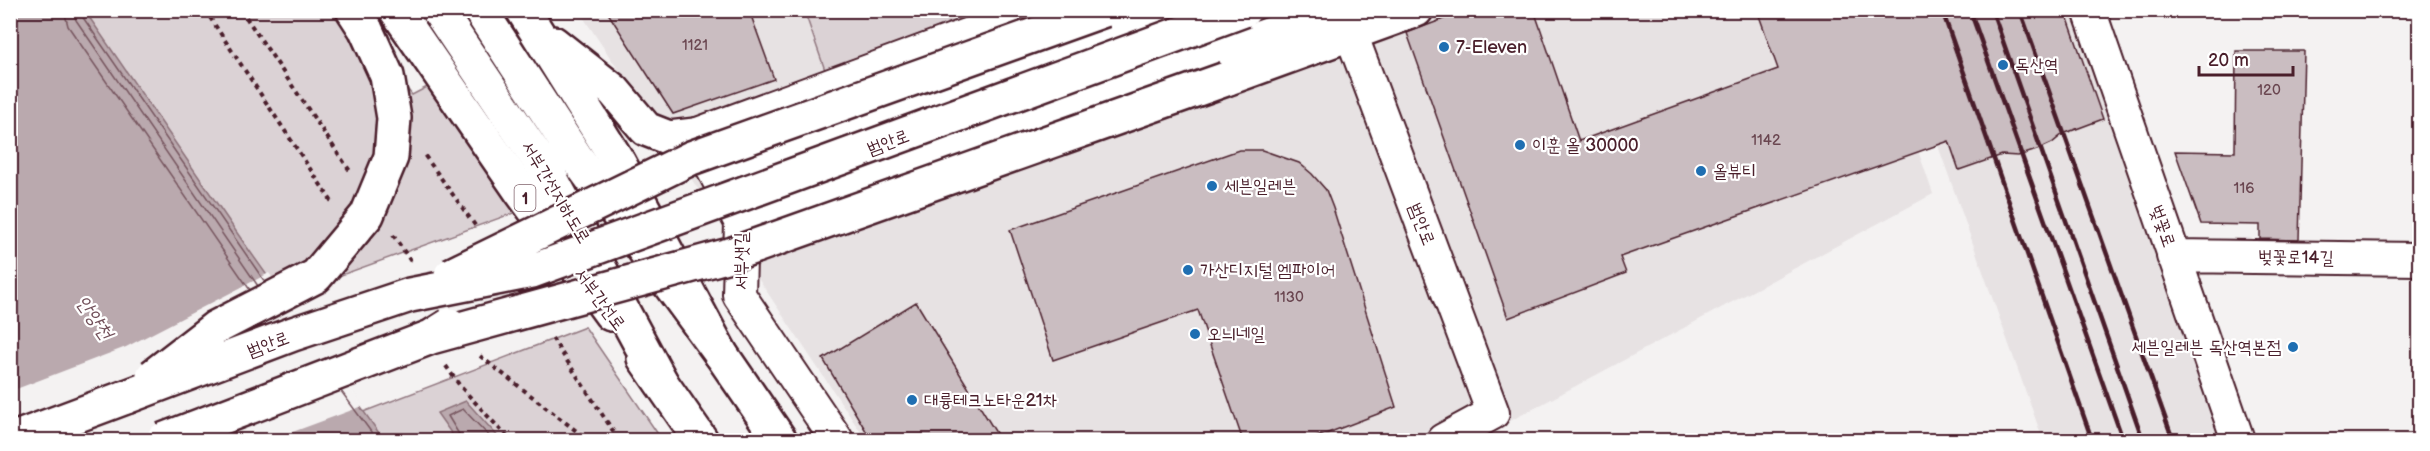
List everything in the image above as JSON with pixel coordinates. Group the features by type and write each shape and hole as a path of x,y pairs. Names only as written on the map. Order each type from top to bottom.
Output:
{"main road":[{"name":"서부간선로","path":"396,10 520,190 661,382 701,441"},
{"name":"서부간선지하도로","path":"438,10 552,180 661,382"},
{"name":"서부간선지하도로","path":"480,10 576,157 722,354"},
{"path":"414,284 691,158 1104,10"},
{"name":"범안로","path":"163,441 431,337 532,271 1244,10"},
{"path":"431,337 733,254 1226,79 1347,22 1416,10"},
{"path":"528,19 619,163 722,354 780,441"},
{"path":"528,19 614,91 646,129 669,138 695,135"},
{"path":"126,397 215,328 316,276 367,215 391,157 394,118 387,76 360,20"},
{"name":"범안로","path":"11,441 292,334 414,284 532,271"}],"street":[{"path":"695,135 1034,10"},
{"path":"711,166 753,155 1157,10"},
{"path":"741,222 1283,29 1324,10"},
{"name":"벚꽃로","path":"2088,10 2238,441"},
{"name":"범안로","path":"1347,22 1493,413 1443,441"},
{"name":"서부샛길","path":"695,135 741,222 739,295 837,441"},
{"name":"벚꽃로14길","path":"2173,256 2420,259"}],"path":[{"path":"241,10 352,175"},
{"path":"392,233 414,284"},
{"path":"471,349 588,441"}],"shaded area":[{"path":"804,10 992,11 825,70"},
{"path":"11,11 347,11 412,95 431,85 522,210 11,394"},
{"path":"579,11 1870,11 1933,194 1475,440 866,440"},
{"path":"1890,11 2073,11 2220,440 2043,440"},
{"path":"585,327 662,440 290,440"}],"water":[{"name":"안양천","path":"10,11 85,11 244,243 384,440 11,440"},
{"path":"466,401 501,440 456,440 437,413"}],"pier":[{"path":"269,273 363,406 271,440 11,440 11,391 126,347"}],"building":[{"path":"606,10 749,10 774,79 673,114"},
{"path":"1467,10 1534,10 1579,141 1778,69 1757,10 2065,10 2103,119 2063,134 2052,143 2037,150 2018,156 2002,155 1959,170 1949,141 1620,257 1626,273 1508,318 1407,33"},
{"path":"2236,51 2304,51 2299,240 2260,239 2260,225 2201,224 2175,151 2235,152"},
{"name":"가산디지털 엠파이어","path":"1239,150 1262,150 1299,163 1326,190 1396,407 1307,441 1243,441 1198,310 1053,360 1010,230"},
{"name":"대륭테크노타운21차","path":"916,302 1001,441 872,441 823,359"}],"railway":[{"path":"1942,10 2092,440"},
{"path":"1970,10 2123,440"},
{"path":"1992,10 2143,440"},
{"path":"2020,10 2173,440"}],"place":[{"name":"7-Eleven","path":"1444,47"},
{"name":"독산역","path":"2003,65"},
{"name":"이훈 올 30000","path":"1520,145"},
{"name":"올뷰티","path":"1701,171"},
{"name":"세븐일레븐","path":"1212,186"},
{"name":"가산디지털 엠파이어","path":"1188,270"},
{"name":"오늬네일","path":"1195,334"},
{"name":"세븐일레븐 독산역본점","path":"2293,347"},
{"name":"대륭테크노타운21차","path":"912,400"}]}
